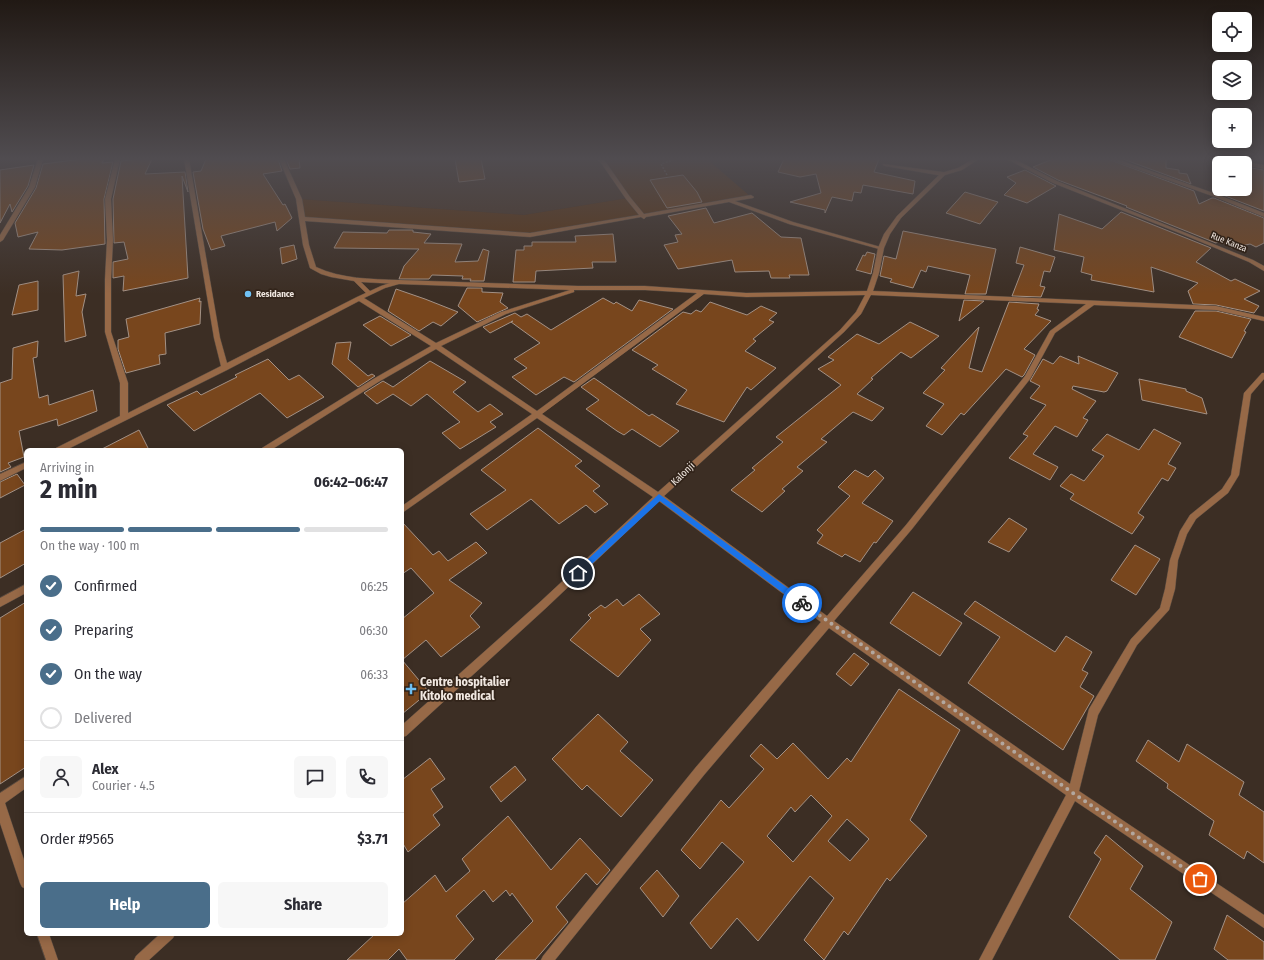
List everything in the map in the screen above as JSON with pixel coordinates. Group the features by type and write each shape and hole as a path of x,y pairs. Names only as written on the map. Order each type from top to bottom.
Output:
{"street":[{"path":"0,240 22,204"},
{"path":"108,204 110,240 108,332 124,383 124,417"},
{"path":"194,204 217,338 225,368"},
{"path":"300,204 306,245 313,268 323,273 355,279 399,282 578,288 645,288 746,295 869,293 1216,308 1264,319"},
{"path":"633,204 644,217"},
{"path":"303,219 530,235 720,204"},
{"path":"735,204 791,223 881,248"},
{"name":"Kalonji","path":"404,730 543,606 694,464 842,331 859,313 869,293 876,273 881,248 887,234 899,216 912,204"},
{"name":"Rue Kanza","path":"1110,204 1177,230 1250,261 1264,269"},
{"path":"1236,204 1264,215"},
{"path":"355,279 369,293"},
{"path":"63,448 225,368 369,293 399,282"},
{"path":"268,448 436,346 518,307 578,288"},
{"path":"404,509 536,415 702,293"},
{"path":"359,298 436,346 659,497 827,621 1073,793 1264,922"},
{"path":"547,960 700,771 909,527 1028,377 1052,332 1092,303"},
{"path":"984,960 1073,793 1093,713 1134,642 1164,610 1170,589 1174,560 1183,533 1193,517 1225,491 1235,475 1248,392 1264,375"},
{"path":"0,478 24,467"},
{"path":"0,603 24,589"},
{"path":"0,800 24,782"},
{"path":"0,806 24,877"},
{"path":"44,936 52,960"},
{"path":"140,960 167,936"}],"shaded area":[{"path":"300,204 367,204 524,215 593,204 711,204 530,235 303,219"},
{"path":"367,204 593,204 524,215"}],"building":[{"path":"0,204 17,204 12,212 10,204 0,223"},
{"path":"27,204 104,204 105,244 62,250 29,249 38,232 18,237 15,223"},
{"path":"113,204 184,204 188,278 123,291 124,276 113,278 113,262 128,259 124,242 114,243"},
{"path":"199,204 285,204 292,218 277,231 275,222 221,236 225,246 211,250 203,229"},
{"path":"664,204 691,204 667,208"},
{"path":"798,204 829,204 825,213 825,210"},
{"path":"954,204 997,204 980,224 946,213"},
{"path":"1121,204 1228,204 1264,218 1264,243 1256,247 1250,244 1232,248 1219,241 1216,243 1126,207 1127,206"},
{"path":"1245,204 1264,204 1264,211"},
{"path":"706,208 714,223 752,213 781,237 801,238 809,275 789,275 790,278 771,278 769,271 735,272 732,260 678,269 664,245 678,242 675,235 682,234 668,216"},
{"path":"1121,212 1211,248 1196,262 1231,281 1235,279 1260,291 1244,299 1259,306 1254,313 1216,305 1193,304 1188,291 1198,283 1151,267 1154,292 1091,280 1092,275 1081,272 1084,257 1054,250 1059,214 1102,229"},
{"path":"389,230 413,230 413,232 431,234 424,243 462,244 455,262 478,261 483,249 489,251 484,281 470,281 471,279 462,279 463,276 432,275 429,279 399,279 404,266 419,249 334,248 343,232 387,233"},
{"path":"903,231 996,249 986,294 965,294 970,275 928,266 926,272 921,270 913,288 890,282 892,279 880,276 884,256 896,259"},
{"path":"613,234 616,262 592,262 593,268 536,271 535,282 513,282 516,250 524,250 524,246 532,246 532,242 576,242 575,236"},
{"path":"294,245 297,259 282,264 280,248"},
{"path":"1020,247 1055,257 1050,272 1044,271 1040,286 1045,287 1041,297 1012,296 1024,265 1016,263"},
{"path":"867,252 875,254 871,274 856,270 863,255 865,256"},
{"path":"79,271 76,296 86,294 82,312 86,336 65,342 63,275"},
{"path":"38,281 38,310 12,315 19,285"},
{"path":"467,288 482,288 482,292 503,293 500,302 508,308 477,322 458,306"},
{"path":"396,289 458,312 441,326 433,322 419,331 388,311"},
{"path":"200,298 200,324 165,333 166,354 159,355 160,364 126,373 118,349 118,340 129,337 126,319"},
{"path":"603,298 614,304 616,302 632,311 639,300 673,309 574,382 564,377 536,395 512,377 527,368 514,359 540,343 511,322 490,333 483,327 515,313 521,317 527,314 551,330"},
{"path":"964,300 984,301 959,321"},
{"path":"710,302 747,315 761,306 777,313 769,320 774,322 753,339 756,341 745,351 776,368 751,390 747,387 724,422 676,404 687,390 652,369 658,365 632,350 683,312 691,314 696,310 701,312"},
{"path":"1009,302 1039,304 1037,309 1039,310 1035,315 1051,321 1024,349 1035,355 1024,375 1022,377 1006,369 964,415 961,413 942,435 926,426 944,404 923,393 945,370 941,368 979,327 969,368 982,372"},
{"path":"1195,311 1216,311 1251,319 1232,358 1179,337"},
{"path":"380,316 411,335 391,346 363,325"},
{"path":"910,322 939,336 911,358 901,352 871,378 873,379 857,394 884,408 872,421 853,412 821,439 827,442 797,467 803,471 782,489 785,491 762,512 731,490 755,470 752,468 783,442 776,437 841,385 818,369 834,360 828,357 857,334 879,344"},
{"path":"38,341 37,357 33,358 39,398 48,395 49,405 93,390 97,411 58,426 57,419 19,431 24,457 8,463 11,467 0,472 0,383 12,379 13,348"},
{"path":"351,342 348,359 368,376 372,374 375,376 358,387 332,364 336,343"},
{"path":"1060,356 1079,364 1078,356 1118,373 1107,391 1104,392 1073,386 1072,389 1096,401 1083,418 1088,420 1077,437 1055,426 1033,454 1058,467 1050,480 1009,458 1028,436 1023,434 1046,405 1030,398 1040,386 1030,381 1043,359 1053,364"},
{"path":"268,359 289,380 299,375 324,397 287,418 260,393 194,431 167,405 197,391 201,395 237,377 235,375"},
{"path":"430,361 466,382 453,392 478,412 490,404 503,414 490,422 496,427 460,449 442,433 460,422 427,394 411,406 393,394 377,404 364,393 383,381 393,387"},
{"path":"594,378 649,416 652,414 679,431 660,447 632,429 624,435 617,431 586,409 599,400 581,387"},
{"path":"1139,379 1186,389 1186,391 1202,398 1207,414 1142,400"},
{"path":"538,428 582,461 575,466 600,486 593,491 608,504 595,513 586,505 559,524 531,499 487,530 470,514 506,490 481,470"},
{"path":"1154,429 1181,443 1168,464 1176,468 1168,481 1162,478 1138,513 1144,517 1132,534 1070,499 1074,494 1060,486 1071,474 1084,481 1104,456 1092,450 1107,434 1139,450"},
{"path":"139,430 148,448 104,448"},
{"path":"855,470 868,477 875,470 884,478 862,503 893,521 876,543 874,542 860,562 845,554 842,557 817,543 823,535 817,530 850,496 838,487"},
{"path":"17,474 24,486 0,498 0,482"},
{"path":"1009,518 1027,529 1009,552 988,542"},
{"path":"404,524 433,555 439,551 448,561 476,542 487,553 449,580 482,603 470,616 480,627 441,657 426,640 404,658 404,617 434,593 411,568 404,573"},
{"path":"24,530 24,564 0,578 0,543"},
{"path":"1135,545 1160,559 1136,595 1111,580"},
{"path":"913,592 962,623 940,656 890,623"},
{"path":"639,594 660,614 640,629 651,640 618,677 570,640 591,618 588,615 601,605 605,608 617,599 623,606"},
{"path":"975,601 1055,652 1066,636 1092,652 1082,670 1088,673 1080,687 1094,696 1063,750 968,683 1000,637 964,614"},
{"path":"24,603 24,768 0,784 0,618"},
{"path":"854,653 869,664 851,686 836,674"},
{"path":"404,662 429,692 404,712"},
{"path":"899,689 960,730 910,820 927,836 890,881 887,878 848,935 844,931 824,960 804,940 834,898 810,876 758,941 737,918 711,949 690,923 744,862 722,842 700,869 681,850 721,800 729,808 764,769 750,756 761,744 777,759 793,743 828,779 847,758 851,762","holes":["811,795 832,816 793,862 767,836 791,807 795,812","847,819 869,839 850,861 828,841"]},
{"path":"598,714 628,742 620,751 653,780 621,817 587,785 582,790 552,759"},
{"path":"1148,740 1179,762 1187,744 1244,782 1239,795 1264,812 1264,863 1247,851 1244,859 1209,835 1214,821 1167,788 1168,784 1136,761"},
{"path":"430,758 445,779 431,789 443,807 433,815 440,825 408,852 404,845 404,778"},
{"path":"515,766 526,780 501,802 490,787"},
{"path":"508,816 551,870 580,838 610,870 597,885 586,873 556,907 568,922 535,960 495,960 533,921 512,893 510,896 506,890 493,902 484,890 456,916 474,939 454,960 407,960 399,949 388,960 347,960 373,936 404,936 404,902 435,875 446,892 470,871 462,859"},
{"path":"1106,835 1143,866 1130,889 1172,922 1155,960 1120,960 1069,917 1101,859 1094,853"},
{"path":"657,870 679,896 663,917 640,888"},
{"path":"1227,915 1264,942 1264,960 1228,960 1214,949"}],"way so far":[{"path":"802,603 1073,793 1200,879"}],"place":[{"name":"Residance","path":"248,294"},
{"name":"Centre hospitalier Kitoko medical","path":"411,689"}],"route":[{"path":"578,573 659,497 802,603"}]}
